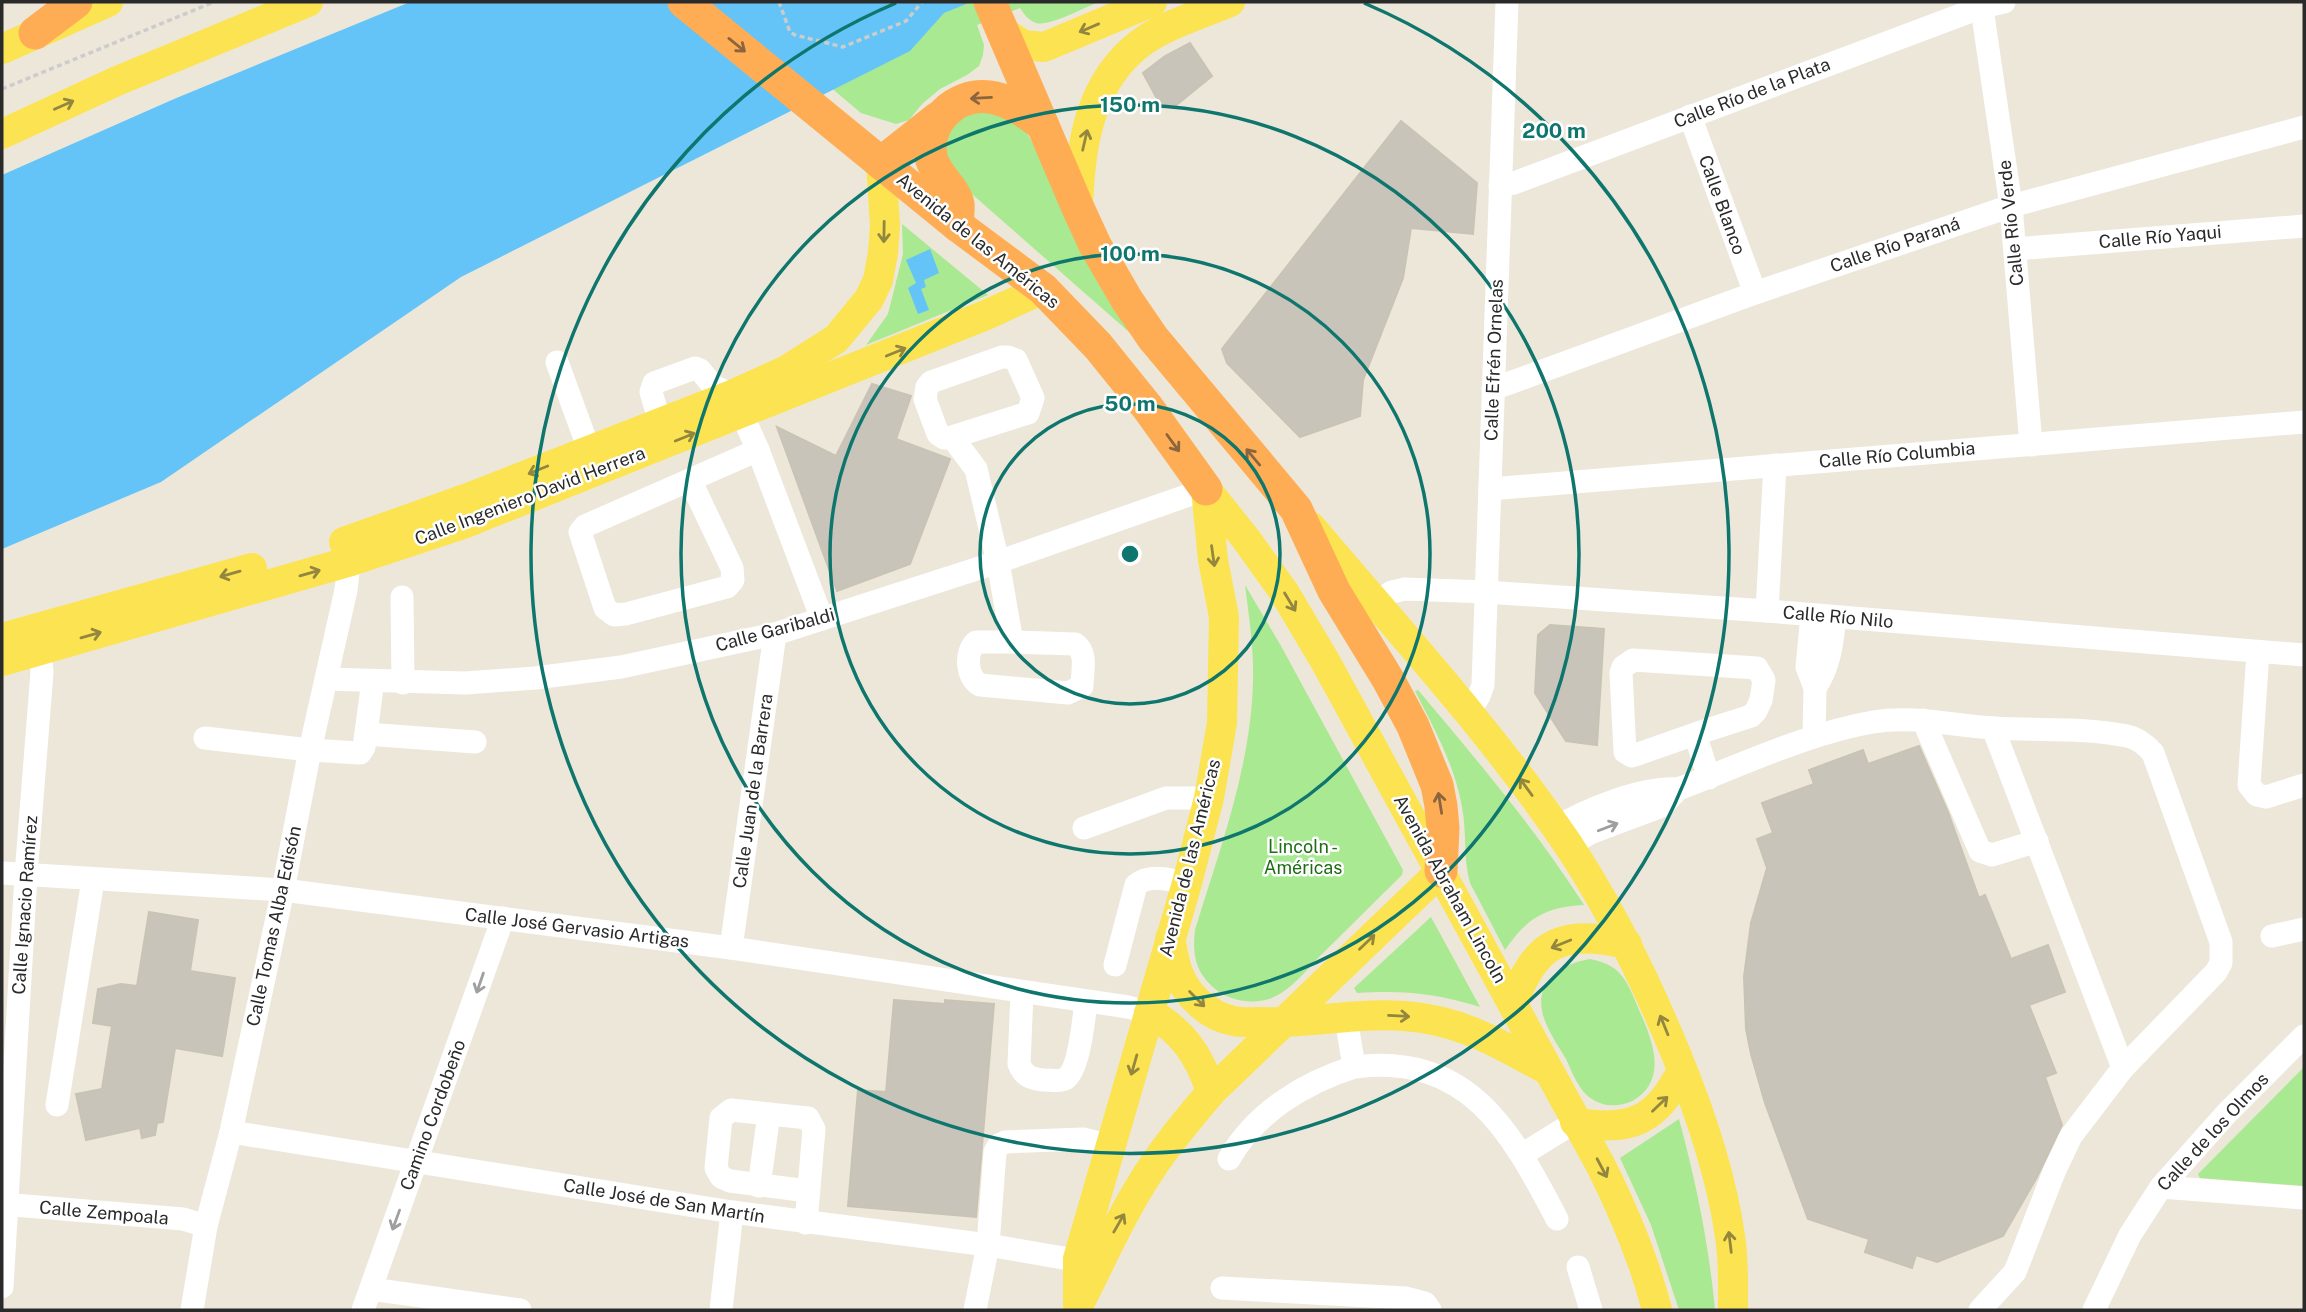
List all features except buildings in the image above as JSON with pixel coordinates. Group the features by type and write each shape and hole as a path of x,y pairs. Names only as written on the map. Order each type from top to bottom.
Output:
{"highway":[{"path":"35,33 76,2"},
{"name":"Avenida de las Américas","path":"684,2 957,225 1043,289 1098,346 1148,408 1206,489"},
{"path":"997,19 1078,208 1102,256 1153,338 1296,509 1334,591 1389,681 1422,746 1437,785 1443,828 1441,871"},
{"path":"881,163 959,102 974,97 991,97 1013,104 1042,124"},
{"path":"938,118 931,137 931,156 936,170 958,202 957,225"},
{"path":"1098,346 1125,348 1140,345 1153,338"}],"main road":[{"path":"2,49 108,2"},
{"path":"2,134 117,81 307,2"},
{"path":"997,19 1023,46 1044,47 1152,2"},
{"path":"1078,208 1079,164 1095,102 1106,80 1124,57 1143,41 1230,2"},
{"name":"Calle Ingeniero David Herrera","path":"792,381 836,339 869,299 878,280 885,225 881,163"},
{"name":"Calle Ingeniero David Herrera","path":"2,661 46,637 351,551 468,498 594,461 792,381 986,316 1043,289"},
{"name":"Calle Ingeniero David Herrera","path":"594,461 660,423 737,405"},
{"name":"Avenida de las Américas","path":"1078,1308 1111,1146 1187,883 1209,798 1222,723 1224,617 1213,560 1206,489"},
{"name":"Avenida Abraham Lincoln","path":"1206,489 1247,539 1284,592 1441,871 1624,1213 1649,1278 1657,1310"},
{"path":"1296,509 1468,714 1562,837 1627,944 1682,1070 1723,1195 1732,1259 1733,1310"},
{"path":"2,626 46,637"},
{"name":"Calle Ingeniero David Herrera","path":"2,638 46,637"},
{"name":"Avenida de las Américas","path":"1088,1262 1114,1232 1140,1186 1211,1092 1441,871"},
{"path":"1513,1004 1523,976 1535,959 1555,944 1580,937 1627,944"},
{"path":"1170,938 1178,974 1201,1005 1216,1015 1234,1021 1282,1023 1376,1015 1444,1021 1482,1034 1547,1070"},
{"path":"1149,1013 1166,1022 1185,1039 1204,1072 1211,1092"},
{"path":"1576,1122 1602,1127 1628,1124 1652,1112 1671,1094 1682,1070"}],"street":[{"name":"Calle Efrén Ornelas","path":"1468,714 1483,685 1507,2"},
{"name":"Calle Río de la Plata","path":"1500,186 1989,4"},
{"name":"Calle Río Verde","path":"1989,4 2011,206 2031,445"},
{"name":"Calle Blanco","path":"1690,116 1755,293"},
{"name":"Calle Río Paraná","path":"1493,389 1755,293 2011,206 2304,127"},
{"name":"Calle Río Yaqui","path":"2015,249 2304,226"},
{"path":"1002,357 1016,360 1033,398 1028,413 953,437 944,438 938,434 925,399 927,387 931,382 1002,357"},
{"path":"557,362 594,461"},
{"path":"660,423 651,392 654,383 695,368 737,405 758,450 822,620"},
{"name":"Calle Río Columbia","path":"1490,489 2304,422"},
{"path":"953,437 976,469 998,562 1012,642"},
{"path":"690,480 732,568 733,580 727,587 614,615 605,608 580,532 585,526 758,450"},
{"path":"1767,611 1775,465"},
{"name":"Calle Garibaldi","path":"326,678 465,683 535,678 621,667 775,634 998,562 1206,489"},
{"name":"Calle Tomas Alba Edisón","path":"191,1310 206,1226 231,1132 283,890 351,551"},
{"name":"Calle Río Nilo","path":"1375,603 1392,592 1405,589 1486,592 1767,611 2304,655"},
{"path":"401,597 403,682"},
{"path":"1812,615 1807,667 1815,688 1814,735"},
{"path":"1815,688 1826,670 1835,617"},
{"name":"Calle Juan de la Barrera","path":"731,948 775,634"},
{"name":"Calle Ignacio Ramírez","path":"2,1287 26,874 46,637"},
{"path":"1012,642 1075,644 1080,647 1083,654 1082,686 1068,694 975,683 970,674 969,653 973,644 1012,642"},
{"path":"2258,652 2249,785 2257,795 2266,797 2304,785"},
{"path":"1633,660 1756,668 1764,680 1761,700 1751,716 1695,734 1632,756 1625,752 1620,673 1623,667 1633,660"},
{"path":"205,738 360,753 364,747 373,681"},
{"path":"1562,837 1591,833 1662,806 1678,789 1814,735 1874,722 1900,719 1993,728 2090,731 2129,736 2147,746 2153,753 2221,942 2221,963 2216,972 2123,1068 2071,1136 2044,1196 2015,1272 1980,1310"},
{"path":"1923,720 1980,851 1992,855 2037,841"},
{"path":"1993,728 2123,1068"},
{"path":"366,734 475,742"},
{"path":"1695,734 1709,778"},
{"path":"1084,828 1166,798 1209,798"},
{"name":"Calle José Gervasio Artigas","path":"2,873 283,890 731,948 1128,1007 1149,1013"},
{"path":"1115,965 1136,885 1150,877 1187,883"},
{"path":"57,1105 93,880"},
{"name":"Camino Cordobeño","path":"367,1299 503,918"},
{"path":"2272,936 2304,929"},
{"path":"1022,993 1019,1063 1023,1073 1034,1079 1063,1081 1071,1075 1086,1001"},
{"path":"1346,1018 1354,1066"},
{"name":"Calle de los Olmos","path":"2094,1310 2130,1235 2161,1187 2227,1113 2304,1036"},
{"path":"1230,1158 1240,1140 1276,1107 1322,1077 1354,1066 1416,1067 1444,1077 1474,1098 1523,1154 1557,1219"},
{"path":"806,1223 813,1124 808,1118 731,1110 720,1118 716,1168 721,1177 759,1186 808,1191"},
{"path":"759,1186 769,1114"},
{"path":"1523,1154 1576,1122"},
{"name":"Calle José de San Martín","path":"231,1132 732,1212 988,1245 1088,1262"},
{"path":"975,1310 988,1245 995,1152 999,1145 1005,1142 1083,1139 1111,1146"},
{"path":"2161,1187 2304,1198"},
{"name":"Calle Zempoala","path":"5,1205 183,1219 206,1226"},
{"path":"721,1310 732,1212"},
{"path":"1578,1267 1591,1310"},
{"path":"1222,1288 1406,1298 1425,1303 1430,1310"},
{"path":"367,1299 520,1310"}],"path":[{"path":"2,89 214,2"},
{"path":"779,2 790,32 795,36 844,47 906,20 922,2"}],"green space":[{"path":"729,2 1099,2 1049,22 1033,22 1020,8 977,25 984,45 979,66 940,89 922,104 909,120 896,124 861,113"},
{"path":"997,109 1026,131 1131,329 1129,332 948,173 943,135 962,111"},
{"path":"902,224 988,295 866,345 888,314 903,254"},
{"name":"Lincoln - Américas","path":"1245,585 1403,870 1402,875 1291,986 1277,996 1256,1001 1242,1001 1218,991 1200,972 1194,948 1195,930 1233,807 1247,745 1253,669"},
{"path":"1418,690 1525,821 1584,905 1558,908 1538,916 1521,930 1505,950 1470,883 1459,792 1443,748 1415,691"},
{"path":"1431,917 1480,1007 1449,998 1419,994 1357,993 1354,988"},
{"path":"1590,959 1609,965 1623,977 1652,1044 1652,1079 1637,1098 1620,1105 1597,1102 1587,1096 1549,1031 1542,1008 1542,997 1550,978 1568,966"},
{"path":"2304,1067 2304,1186 2200,1178 2198,1174"},
{"path":"1679,1119 1701,1214 1715,1310 1679,1310 1651,1225 1620,1158"}],"water":[{"path":"410,2 971,2 944,13 910,51 461,277 161,482 2,549 2,175 174,99"},
{"path":"930,249 939,273 924,280 926,287 921,289 929,310 918,314 908,288 916,283 906,260"}]}
